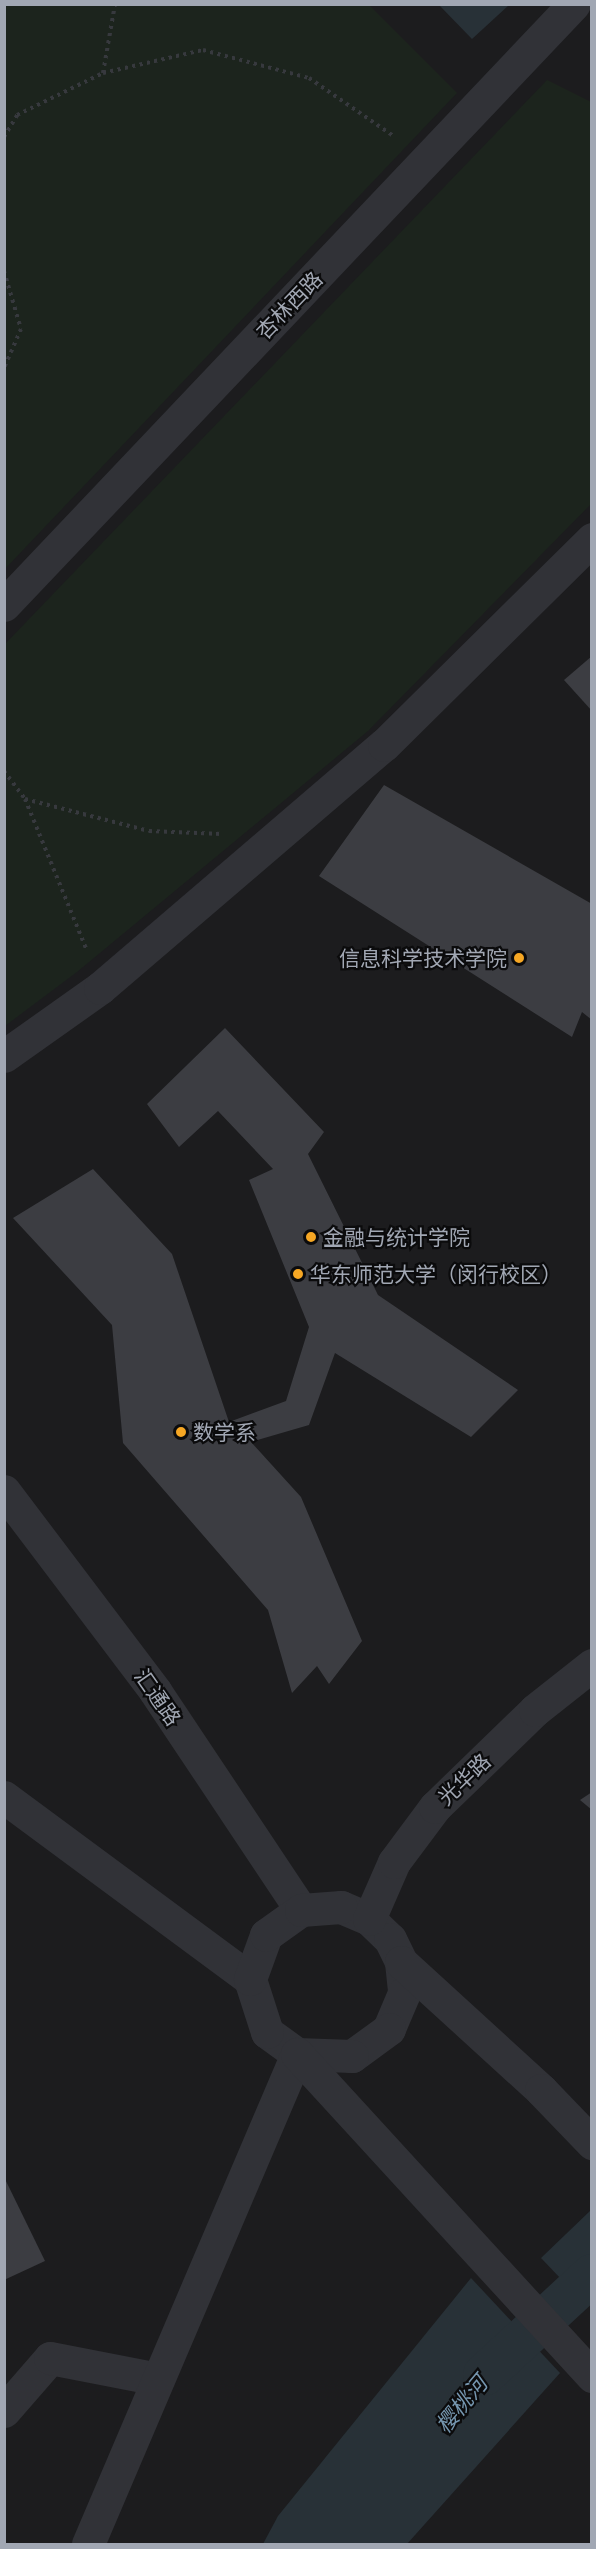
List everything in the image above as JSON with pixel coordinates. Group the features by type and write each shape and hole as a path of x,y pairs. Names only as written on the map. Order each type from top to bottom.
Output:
{"street":[{"name":"杏林西路","path":"4,604 574,4"},
{"path":"4,1056 100,988 384,745 591,538"},
{"name":"汇通路","path":"4,1491 155,1691 301,1910"},
{"name":"光华路","path":"369,1919 394,1862 435,1807 535,1710 591,1665"},
{"path":"4,1797 250,1979 267,2032 297,2054 591,2376"},
{"path":"250,1979 266,1935 301,1910 341,1907 369,1919 390,1939 401,1962 404,1993 389,2029 352,2056 297,2054"},
{"path":"401,1962 541,2090 591,2143"},
{"path":"88,2544 297,2054"},
{"path":"4,2411 50,2358 158,2379"}],"path":[{"path":"103,73 115,4"},
{"path":"4,137 17,115 103,73 203,50 309,78 427,159"},
{"path":"4,271 21,329 4,368"},
{"path":"4,771 25,799 65,890 100,988"},
{"path":"25,799 149,831 279,836"}],"shaded area":[{"path":"5,4 369,5 457,93 5,569"},
{"name":"华东师范大学（闵行校区）","path":"5,5 591,5 591,2544 5,2544"},
{"path":"547,80 591,102 591,504 368,731 77,972 5,1026 5,644"}],"water":[{"path":"439,5 509,5 472,39"},
{"path":"591,2210 591,2293 583,2302 541,2258"},
{"path":"471,2278 560,2373 407,2544 263,2544 278,2516"}],"building":[{"path":"592,656 592,711 564,680"},
{"name":"信息科学技术学院","path":"384,785 592,904 592,1020 582,1012 572,1037 319,876"},
{"path":"225,1028 324,1132 308,1154 378,1295 518,1390 471,1437 335,1353 309,1425 251,1442 301,1497 362,1641 329,1684 317,1666 292,1693 268,1610 123,1443 112,1325 13,1218 93,1169 172,1254 229,1422 286,1401 309,1327 249,1180 273,1169 218,1111 179,1147 147,1104"},
{"path":"592,1792 592,1810 580,1800"},
{"path":"4,2177 45,2261 4,2280"}],"waterway":[{"name":"樱桃河","path":"484,2375 592,2275"}],"place":[{"name":"信息科学技术学院","path":"519,958"},
{"name":"金融与统计学院","path":"311,1237"},
{"name":"华东师范大学（闵行校区）","path":"298,1274"},
{"name":"数学系","path":"181,1432"}]}
